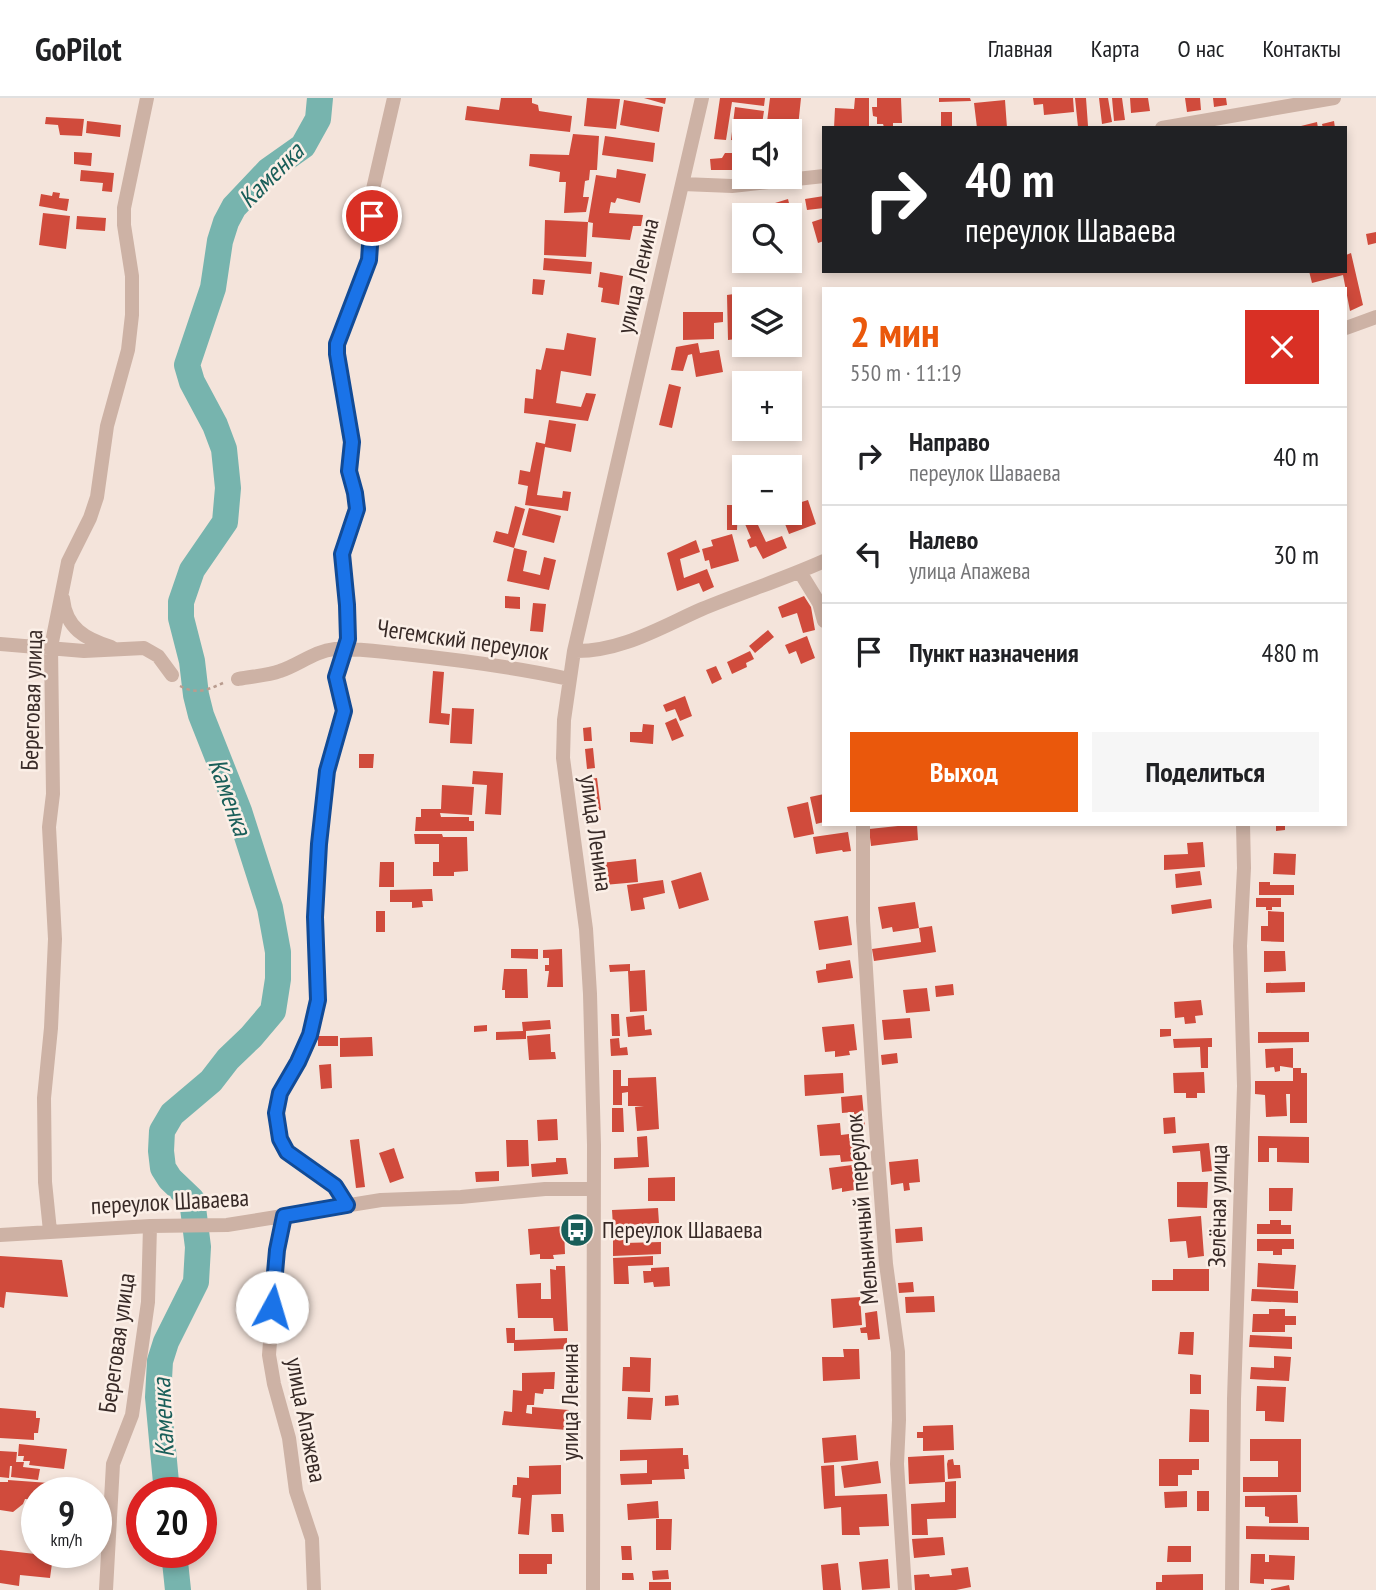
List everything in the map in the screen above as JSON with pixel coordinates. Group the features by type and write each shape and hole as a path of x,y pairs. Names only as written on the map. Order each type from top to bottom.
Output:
{"street":[{"name":"Береговая улица","path":"50,1231 44,1098 51,1028 55,939 49,828 53,794 51,648 68,562 97,497 107,426 128,350 132,315 132,276 126,245 124,208 146,98"},
{"path":"347,1205 335,1186 287,1152 280,1139 276,1113 280,1093 310,1035 318,1000 315,917 319,844 327,771 344,718 336,677 348,639 342,554 357,509 349,471 352,442 337,365 337,344 369,260 373,189 394,98"},
{"name":"улица Ленина","path":"593,1590 592,1051 588,947 564,758 564,720 574,651 702,98"},
{"path":"1173,126 1334,98"},
{"path":"683,184 732,186 822,176"},
{"path":"1347,328 1376,317"},
{"name":"Чегемский переулок","path":"574,651 624,644 822,562"},
{"path":"800,572 819,603 822,614"},
{"path":"62,587 65,615 72,626 95,641 117,649"},
{"path":"0,644 84,651 144,648 153,651 172,675"},
{"name":"Чегемский переулок","path":"238,678 270,675 311,655 335,649 505,666 569,679"},
{"name":"Мельничный переулок","path":"863,826 863,921 875,1115 886,1264 898,1352 897,1453 905,1590"},
{"name":"Зелёная улица","path":"1232,1590 1234,1399 1244,1099 1240,946 1243,826"},
{"name":"переулок Шаваева","path":"0,1235 150,1226 227,1225 390,1199 593,1189"},
{"name":"улица Апажева","path":"284,1216 277,1250 271,1316 271,1371 289,1438 296,1491 312,1539 314,1590"},
{"name":"Береговая улица","path":"106,1590 113,1464 132,1415 148,1302 150,1226"}],"path":[{"path":"172,675 183,688 195,692 238,678"}],"building":[{"path":"501,98 532,98 532,103 538,105 539,111 572,116 570,132 465,120 467,106 499,110"},
{"path":"587,98 620,99 616,129 584,126"},
{"path":"644,98 666,98 665,104"},
{"path":"720,98 765,98 764,106 732,102 726,140 714,139"},
{"path":"770,98 801,98 799,119 767,119"},
{"path":"855,98 869,98 869,126 834,126 835,108 854,109"},
{"path":"877,98 901,98 902,123 893,123 893,126 877,124 872,107 877,107"},
{"path":"939,98 970,98 971,101 939,102"},
{"path":"1033,98 1073,98 1074,112 1044,115 1043,104 1034,105"},
{"path":"1075,98 1086,98 1088,126 1078,126"},
{"path":"1099,98 1108,98 1112,122 1102,124"},
{"path":"1112,98 1122,98 1125,120 1114,121"},
{"path":"1130,98 1148,98 1150,111 1131,113"},
{"path":"1185,98 1200,98 1201,110 1187,112"},
{"path":"1213,98 1226,98 1227,105 1214,107"},
{"path":"624,100 663,107 659,132 620,125"},
{"path":"1005,100 1007,126 977,126 974,103"},
{"path":"735,107 764,111 763,119 734,119"},
{"path":"941,112 952,112 952,126 941,126"},
{"path":"46,117 84,119 82,136 60,135 58,125 45,124"},
{"path":"87,121 121,125 120,137 86,133"},
{"path":"1334,121 1335,126 1322,126"},
{"path":"1317,122 1318,126 1301,126"},
{"path":"573,134 599,136 597,170 590,170 589,180 585,181 583,197 589,197 586,212 564,213 566,182 559,182 560,172 529,166 530,154 569,155"},
{"path":"605,136 655,143 653,162 602,155"},
{"path":"74,152 92,153 91,166 74,164"},
{"path":"725,153 732,153 732,170 711,170 710,159 722,158"},
{"path":"617,169 646,174 640,203 617,198 615,203 611,202 609,213 643,215 641,226 633,226 630,240 592,237 593,223 588,222 596,175 616,178"},
{"path":"81,170 114,173 112,192 102,191 103,183 80,181"},
{"path":"53,192 60,193 59,198 69,199 67,211 39,206 41,194 52,196"},
{"path":"822,196 822,208 807,210 805,199"},
{"path":"43,213 70,216 66,249 39,245"},
{"path":"77,216 106,218 105,231 76,229"},
{"path":"822,219 822,242 818,243 812,222"},
{"path":"545,220 588,222 586,257 544,255"},
{"path":"1376,232 1376,243 1368,245 1366,234"},
{"path":"1351,253 1363,305 1350,311 1343,275 1312,283 1310,273 1347,273 1347,255"},
{"path":"544,258 592,262 591,274 543,270"},
{"path":"600,272 623,276 619,305 601,302 603,288 598,287"},
{"path":"533,279 545,280 543,295 532,294"},
{"path":"732,294 732,340 728,340 727,295"},
{"path":"683,312 723,312 723,322 714,323 714,339 683,340"},
{"path":"567,333 596,338 591,376 561,371 556,403 581,407 586,393 596,394 588,421 524,413 525,398 533,399 536,369 541,370 546,348 564,350"},
{"path":"698,343 700,353 719,350 723,372 696,377 692,354 688,355 683,371 671,370 676,347"},
{"path":"669,384 681,387 672,428 659,425"},
{"path":"549,420 576,424 571,452 545,447 537,495 562,498 563,491 571,492 568,511 525,505 528,486 518,484 520,470 530,472 536,442 545,444"},
{"path":"808,500 816,524 789,534 785,525 802,525 802,502"},
{"path":"727,505 732,505 732,525 737,525 737,530 727,530"},
{"path":"515,506 525,509 514,548 493,542 496,531 508,534"},
{"path":"529,508 561,516 554,543 522,535"},
{"path":"745,525 758,525 766,542 782,536 787,548 763,559 756,546 750,548 747,540 751,538"},
{"path":"732,534 739,561 711,569 709,560 705,561 702,549 713,546 711,540"},
{"path":"696,540 700,552 680,559 684,578 707,569 714,587 703,592 699,583 677,591 667,553"},
{"path":"514,548 527,551 523,571 540,575 544,557 556,560 549,590 507,581"},
{"path":"505,596 520,597 520,609 505,608"},
{"path":"804,596 811,607 815,630 803,633 797,613 782,618 778,607"},
{"path":"533,603 546,604 543,632 530,631"},
{"path":"768,630 774,637 755,653 749,646"},
{"path":"807,636 815,658 801,664 796,651 789,654 785,645"},
{"path":"750,651 754,659 746,663 747,667 732,674 727,662"},
{"path":"716,666 722,679 712,684 706,670"},
{"path":"433,671 444,672 441,713 450,714 449,725 429,723"},
{"path":"685,696 692,716 680,721 675,709 666,712 663,705"},
{"path":"452,708 474,709 472,744 450,743"},
{"path":"676,718 684,736 672,741 665,723"},
{"path":"643,724 654,725 653,744 630,742 630,732 642,732"},
{"path":"591,727 592,741 584,741 583,728"},
{"path":"593,748 595,768 587,769 585,749"},
{"path":"359,754 374,754 373,768 359,768"},
{"path":"473,771 503,773 501,815 485,814 487,785 472,784"},
{"path":"597,778 601,810 587,812 583,780"},
{"path":"442,785 474,787 472,815 440,813 441,817 469,817 469,821 474,821 474,831 415,831 416,817 421,817 421,809 441,809"},
{"path":"822,794 822,822 816,824 810,797"},
{"path":"808,802 814,834 794,838 787,807"},
{"path":"917,826 918,840 871,846 869,829"},
{"path":"1276,826 1285,826 1285,830 1276,831"},
{"path":"848,832 851,851 816,854 813,837"},
{"path":"414,834 467,837 468,871 454,872 454,876 433,876 433,862 439,862 439,844 415,844"},
{"path":"1203,842 1205,867 1164,870 1164,855 1188,854 1187,843"},
{"path":"1274,853 1296,854 1295,875 1273,874"},
{"path":"636,859 638,882 604,885 601,863"},
{"path":"380,862 394,862 394,887 379,887"},
{"path":"1200,871 1202,885 1176,888 1175,874"},
{"path":"701,872 709,900 679,909 671,881"},
{"path":"663,880 665,893 643,898 645,909 631,911 627,885"},
{"path":"1259,882 1294,885 1294,895 1259,895"},
{"path":"432,889 433,901 422,901 423,907 412,908 412,902 390,902 390,890"},
{"path":"1256,898 1281,898 1281,907 1266,910 1266,907 1256,907"},
{"path":"1211,899 1212,908 1172,914 1171,905"},
{"path":"915,902 919,928 893,932 892,927 882,929 878,907"},
{"path":"376,911 385,911 385,932 376,932"},
{"path":"1268,911 1284,912 1284,942 1261,941 1261,926 1268,926"},
{"path":"848,916 852,945 819,950 814,921"},
{"path":"932,926 936,952 874,961 872,949 921,942 919,928"},
{"path":"511,949 538,949 538,959 511,958"},
{"path":"562,949 563,987 547,987 549,971 545,971 545,965 549,965 549,958 543,958 543,950"},
{"path":"1264,951 1285,951 1286,971 1264,972"},
{"path":"850,960 853,978 818,983 816,971 826,969 826,964"},
{"path":"630,964 630,971 645,970 647,1011 630,1012 628,971 610,972 609,965"},
{"path":"504,969 527,969 528,998 505,998 505,990 502,990"},
{"path":"1305,982 1305,992 1266,993 1266,983"},
{"path":"953,984 954,995 936,997 935,986"},
{"path":"927,988 930,1011 906,1013 903,990"},
{"path":"1201,1000 1203,1015 1195,1016 1196,1023 1185,1024 1184,1017 1175,1018 1174,1002"},
{"path":"611,1014 619,1014 620,1036 612,1036"},
{"path":"644,1015 645,1030 651,1029 652,1035 628,1037 626,1017"},
{"path":"910,1018 912,1038 884,1040 882,1020"},
{"path":"550,1020 551,1029 526,1031 526,1039 496,1040 496,1032 523,1031 522,1022"},
{"path":"854,1024 857,1050 849,1051 850,1055 835,1057 835,1051 825,1052 822,1027"},
{"path":"487,1025 487,1031 474,1032 474,1026"},
{"path":"1160,1029 1171,1029 1171,1036 1160,1037"},
{"path":"1258,1032 1309,1032 1309,1042 1258,1043"},
{"path":"550,1034 551,1052 555,1052 556,1059 529,1060 527,1036"},
{"path":"318,1036 338,1036 338,1046 318,1046"},
{"path":"372,1037 373,1056 340,1057 340,1038"},
{"path":"619,1038 620,1048 627,1047 628,1055 611,1056 610,1039"},
{"path":"1212,1038 1212,1047 1208,1047 1208,1068 1201,1068 1200,1047 1174,1048 1173,1039"},
{"path":"1293,1048 1293,1068 1280,1066 1280,1071 1275,1072 1274,1067 1266,1068 1265,1049"},
{"path":"897,1053 898,1063 882,1065 881,1055"},
{"path":"331,1064 332,1088 321,1089 319,1065"},
{"path":"1293,1068 1301,1068 1301,1073 1307,1073 1307,1123 1290,1123 1290,1094 1286,1094 1287,1116 1266,1117 1265,1095 1255,1094 1255,1081 1293,1081"},
{"path":"613,1070 621,1070 621,1086 628,1086 628,1078 656,1077 659,1129 637,1131 635,1107 644,1106 628,1106 628,1092 622,1093 622,1105 613,1105"},
{"path":"1204,1072 1205,1093 1197,1093 1197,1098 1186,1098 1186,1093 1174,1093 1173,1073"},
{"path":"843,1073 844,1093 805,1096 804,1075"},
{"path":"862,1095 865,1127 855,1128 854,1112 842,1113 841,1097"},
{"path":"612,1108 623,1108 624,1132 612,1132"},
{"path":"1175,1117 1176,1133 1164,1134 1163,1118"},
{"path":"557,1119 558,1140 538,1141 537,1120"},
{"path":"840,1123 841,1135 849,1134 849,1138 864,1137 866,1160 841,1162 840,1155 820,1156 817,1125"},
{"path":"647,1136 649,1167 614,1169 614,1158 638,1157 637,1137"},
{"path":"1258,1136 1309,1137 1309,1163 1277,1162 1277,1148 1269,1148 1269,1162 1258,1162"},
{"path":"359,1139 365,1187 356,1188 350,1140"},
{"path":"506,1140 528,1140 529,1166 507,1167"},
{"path":"1209,1143 1212,1171 1202,1172 1200,1151 1173,1153 1172,1146"},
{"path":"394,1148 404,1178 390,1183 379,1153"},
{"path":"556,1158 566,1158 568,1174 532,1177 531,1164 556,1162"},
{"path":"918,1159 920,1182 909,1183 910,1190 904,1191 903,1183 891,1185 889,1162"},
{"path":"860,1164 863,1186 842,1192 842,1188 832,1190 829,1168"},
{"path":"499,1171 499,1181 476,1182 475,1172"},
{"path":"675,1177 675,1201 648,1201 648,1178"},
{"path":"1177,1182 1208,1182 1207,1208 1177,1207"},
{"path":"1269,1188 1293,1188 1292,1211 1269,1211"},
{"path":"658,1208 659,1223 613,1226 612,1210"},
{"path":"1201,1216 1204,1256 1188,1258 1186,1241 1170,1242 1168,1219"},
{"path":"1270,1220 1281,1220 1281,1225 1291,1225 1291,1234 1257,1234 1257,1224 1270,1224"},
{"path":"564,1226 565,1254 553,1255 554,1259 540,1259 540,1254 530,1255 528,1229"},
{"path":"922,1227 923,1241 896,1243 895,1229"},
{"path":"613,1236 624,1236 624,1243 661,1242 661,1254 613,1256"},
{"path":"1257,1239 1294,1239 1294,1249 1282,1249 1282,1255 1273,1255 1273,1251 1257,1251"},
{"path":"0,1256 62,1260 68,1297 6,1292 4,1308 0,1307"},
{"path":"653,1256 653,1265 628,1266 629,1284 614,1284 613,1258"},
{"path":"1258,1263 1296,1265 1294,1289 1257,1287"},
{"path":"556,1266 565,1266 568,1331 554,1331 553,1318 518,1318 516,1284 541,1283 541,1299 551,1299 550,1269 556,1270"},
{"path":"669,1267 670,1286 654,1287 653,1282 644,1283 643,1271"},
{"path":"1173,1269 1209,1269 1209,1291 1152,1291 1152,1280 1173,1280"},
{"path":"913,1282 914,1292 899,1293 898,1283"},
{"path":"1252,1289 1298,1291 1298,1303 1251,1301"},
{"path":"934,1296 935,1312 906,1313 905,1297"},
{"path":"860,1297 862,1325 833,1328 831,1299"},
{"path":"1269,1309 1285,1309 1285,1316 1296,1316 1296,1325 1285,1325 1285,1332 1252,1332 1253,1314 1269,1314"},
{"path":"877,1311 880,1339 868,1340 867,1333 861,1333 860,1328 866,1327 865,1313"},
{"path":"506,1328 515,1328 515,1340 567,1338 567,1349 514,1351 514,1343 507,1343"},
{"path":"1180,1332 1194,1332 1193,1355 1178,1354"},
{"path":"1250,1335 1292,1337 1292,1349 1249,1347"},
{"path":"843,1349 859,1349 860,1379 823,1381 822,1357 844,1357"},
{"path":"1274,1356 1291,1357 1289,1381 1250,1379 1251,1367 1274,1368"},
{"path":"630,1357 651,1358 650,1392 622,1391 623,1367 630,1367"},
{"path":"555,1372 554,1389 544,1389 543,1394 535,1393 534,1405 527,1405 526,1413 532,1414 532,1407 569,1410 567,1430 502,1425 504,1411 512,1412 513,1390 522,1391 522,1373"},
{"path":"1190,1374 1201,1375 1201,1394 1190,1394"},
{"path":"1257,1386 1286,1387 1284,1422 1265,1421 1265,1411 1256,1411"},
{"path":"678,1395 679,1405 665,1406 665,1396"},
{"path":"628,1397 653,1398 651,1420 627,1419"},
{"path":"0,1408 36,1411 36,1418 40,1418 34,1440 0,1438"},
{"path":"1190,1409 1209,1410 1209,1442 1189,1442"},
{"path":"953,1425 954,1450 923,1451 923,1438 917,1438 917,1432 923,1432 923,1426"},
{"path":"856,1435 858,1460 824,1463 822,1438"},
{"path":"1250,1439 1301,1439 1301,1492 1243,1492 1243,1477 1278,1477 1278,1461 1250,1461"},
{"path":"19,1444 67,1449 64,1469 29,1465 30,1461 23,1461 24,1456 18,1456"},
{"path":"683,1448 683,1455 688,1455 689,1469 684,1469 685,1479 621,1485 620,1474 647,1473 647,1460 620,1461 620,1450"},
{"path":"0,1451 17,1452 16,1462 24,1462 23,1467 40,1469 39,1477 21,1478 11,1477 10,1466 9,1478 0,1477"},
{"path":"944,1455 945,1482 909,1484 908,1457"},
{"path":"953,1459 954,1465 960,1465 961,1478 948,1479 948,1460"},
{"path":"1159,1459 1199,1459 1199,1470 1192,1470 1192,1475 1178,1475 1178,1486 1159,1486"},
{"path":"878,1461 881,1483 844,1488 841,1466"},
{"path":"561,1465 561,1494 532,1495 529,1535 518,1534 521,1498 512,1497 517,1477 529,1478 529,1466"},
{"path":"834,1465 835,1496 887,1494 889,1526 859,1527 860,1535 842,1535 841,1507 824,1509 821,1466"},
{"path":"21,1481 21,1506 13,1512 0,1510 0,1482"},
{"path":"956,1481 956,1518 927,1519 928,1535 912,1535 911,1504 945,1502 945,1482"},
{"path":"1187,1491 1187,1507 1165,1508 1164,1492"},
{"path":"1197,1491 1209,1491 1209,1511 1197,1511"},
{"path":"1297,1495 1298,1523 1269,1523 1269,1517 1265,1516 1265,1507 1245,1507 1245,1496"},
{"path":"658,1501 659,1518 628,1520 627,1504"},
{"path":"551,1514 563,1514 564,1532 552,1532"},
{"path":"656,1519 672,1519 671,1550 656,1550"},
{"path":"1246,1526 1309,1527 1309,1540 1246,1539"},
{"path":"943,1537 945,1555 914,1558 912,1539"},
{"path":"621,1546 631,1546 632,1560 622,1560"},
{"path":"1168,1546 1191,1546 1191,1562 1167,1562"},
{"path":"0,1550 21,1552 21,1568 51,1568 50,1578 20,1575 19,1586 0,1583"},
{"path":"519,1554 552,1554 552,1564 547,1564 547,1574 519,1574"},
{"path":"1251,1554 1265,1554 1265,1562 1269,1562 1269,1555 1295,1556 1294,1580 1264,1579 1264,1584 1250,1583"},
{"path":"888,1559 890,1588 862,1590 859,1562"},
{"path":"838,1563 841,1590 823,1590 821,1565"},
{"path":"968,1567 971,1587 956,1590 915,1590 914,1575 952,1575 951,1569"},
{"path":"668,1570 669,1579 653,1580 652,1571"},
{"path":"622,1573 633,1573 634,1580 622,1580"},
{"path":"1203,1574 1203,1590 1156,1590 1156,1582 1162,1582 1162,1575"},
{"path":"649,1582 671,1582 671,1590 649,1590"},
{"path":"1289,1585 1290,1590 1271,1590 1271,1589"}],"waterway":[{"name":"Каменка","path":"166,1477 158,1397 160,1361 166,1342 196,1282 198,1247 192,1200 170,1179 163,1168 162,1131 172,1114 211,1081 273,1011 278,979 278,952 270,908 239,811 201,715 181,618 181,602 192,570 225,522 228,488 224,449 215,425 192,382 187,365 213,288 220,241 226,222 234,207 269,170 303,146 318,119 320,98"},
{"name":"Каменка","path":"176,1568 178,1590"}],"place":[{"name":"Переулок Шаваева","path":"577,1230"}],"route":[{"path":"272,1307 277,1250 284,1216 347,1205 344,1197 325,1177 287,1152 277,1129 276,1107 287,1078 298,1062 310,1035 318,1000 315,917 319,844 327,771 344,718 336,677 348,639 342,554 357,509 349,471 352,442 337,365 337,344 369,260 372,216"}]}
